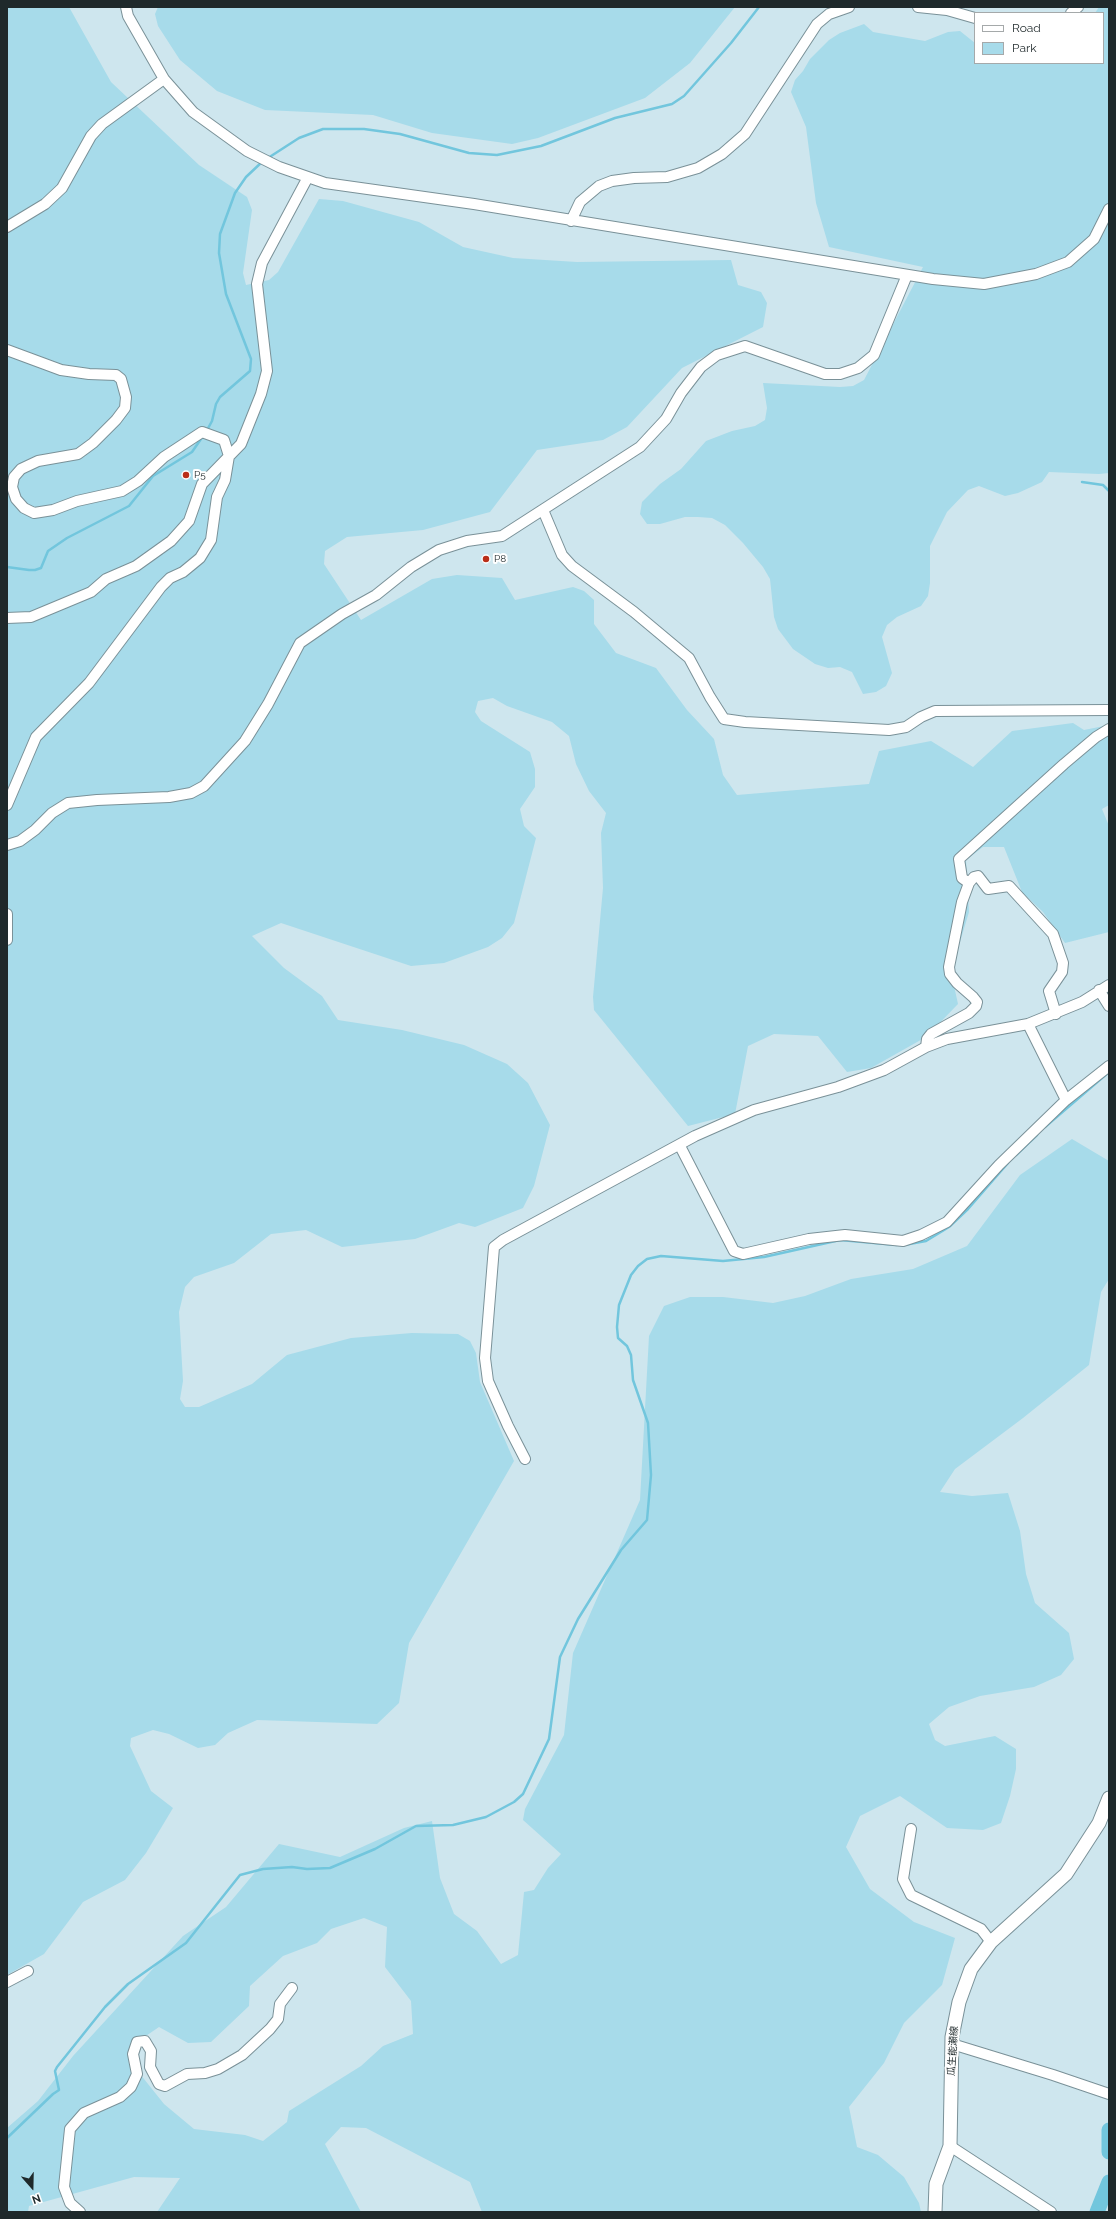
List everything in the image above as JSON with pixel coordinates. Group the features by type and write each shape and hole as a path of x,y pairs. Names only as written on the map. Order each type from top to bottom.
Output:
{"main road":[{"name":"瓜生能瀬線","path":"935,2212 936,2184 950,2146 952,2044 959,2002 970,1969 991,1942 1066,1874 1099,1823 1109,1798"}],"street":[{"path":"126,7 128,16 164,79 193,112 247,151 279,167 325,183 571,221 933,280 984,284 1036,274 1068,262 1094,239 1109,209"},
{"path":"571,221 580,202 598,186 612,181 626,179 667,177 698,168 722,154 745,134 817,24 829,14 849,7"},
{"path":"918,7 947,10 974,18"},
{"path":"7,227 45,204 62,188 91,136 102,124 164,79"},
{"path":"7,618 31,617 91,592 106,579 136,566 171,541 189,521 202,484 241,444 261,394 267,371 257,284 262,263 308,177"},
{"path":"7,845 20,840 35,830 52,813 68,803 169,797 191,793 204,786 245,741 268,704 300,643 342,614 376,595 411,566 439,550 467,541 502,536 640,447 666,419 681,393 701,367 717,355 745,346 825,374 840,374 858,368 874,355 908,275"},
{"path":"7,350 61,370 89,374 116,375 121,379 126,397 125,408 116,420 93,443 78,454 38,461 21,469 14,477 12,486 16,499 24,508 34,512 53,510 77,501 122,491 138,481 164,457 202,432 224,440 229,456 225,480 217,497 211,540 200,558 183,572 170,578 161,587 89,683 36,737 7,805"},
{"path":"543,510 562,555 572,566 634,612 689,658 724,719 745,722 889,730 906,727 921,717 935,711 1109,710"},
{"path":"969,883 962,878 959,859 1064,764 1096,737 1109,729"},
{"path":"926,1047 927,1039 931,1034 968,1013 976,1006 977,1002 973,997 957,983 950,974 949,967 962,902 969,883 974,877 978,876 988,889 1009,886 1053,934 1063,963 1062,972 1049,991 1056,1014"},
{"path":"7,914 7,940"},
{"path":"525,1459 508,1426 488,1380 485,1358 486,1335 494,1247 503,1240 680,1146 695,1136 754,1110 838,1087 884,1070 926,1047 947,1039 1028,1024 1056,1014 1082,1002 1109,985"},
{"path":"1099,990 1109,1006"},
{"path":"1028,1024 1066,1100"},
{"path":"680,1146 734,1251 743,1254 809,1239 845,1234 903,1241 921,1235 947,1222 999,1165 1066,1100 1109,1066"},
{"path":"912,1829 903,1879 911,1895 982,1929 991,1942"},
{"path":"7,1982 28,1971"},
{"path":"80,2212 70,2202 64,2187 70,2129 84,2113 120,2097 131,2087 137,2074 133,2054 137,2042 145,2041 151,2051 150,2067 159,2084 165,2086 187,2074 204,2073 218,2069 242,2055 270,2029 278,2019 280,2004 292,1988"},
{"path":"952,2044 1053,2074 1109,2094"},
{"path":"950,2146 1051,2212"}],"green space":[{"path":"7,7 69,7 111,82 199,165 247,197 252,210 243,273 246,285 269,280 278,272 319,199 343,201 419,222 463,247 513,258 577,262 731,260 738,285 761,292 767,303 763,327 682,368 627,427 603,440 537,450 490,512 423,530 347,537 325,551 324,564 361,620 432,579 457,575 502,578 515,600 573,587 584,591 594,600 594,624 616,653 656,668 687,710 714,739 723,775 737,795 869,784 879,751 931,741 973,767 1012,731 1073,723 1084,730 1109,725 1109,805 1102,809 1109,826 1109,932 1065,943 1043,912 1022,892 1004,847 983,847 966,860 969,912 951,972 958,1004 926,1037 871,1068 847,1072 818,1036 774,1034 748,1046 735,1114 688,1126 594,1010 593,997 603,888 601,833 606,813 589,791 576,764 569,736 552,722 507,706 493,698 478,701 475,712 481,721 530,752 535,769 535,787 520,809 524,826 536,838 514,923 502,938 488,947 444,963 411,966 281,923 252,936 284,968 322,996 338,1020 402,1030 464,1045 507,1064 528,1083 550,1125 534,1186 523,1208 475,1227 459,1223 415,1239 342,1247 306,1230 271,1234 234,1263 194,1277 185,1287 179,1312 183,1381 180,1399 185,1407 199,1407 252,1384 287,1355 351,1338 412,1333 458,1334 470,1341 476,1353 480,1382 514,1461 409,1643 399,1703 377,1724 257,1720 228,1733 215,1745 198,1748 169,1734 153,1730 131,1738 130,1746 151,1791 173,1808 146,1853 125,1880 83,1902 44,1954 7,1975"},
{"path":"158,7 735,7 690,63 645,98 538,138 512,144 432,133 373,115 265,110 217,91 180,60 158,26 155,14"},
{"path":"1099,7 1109,7 1109,473 1049,472 1042,482 1018,493 1005,496 979,486 968,490 947,512 930,546 930,583 928,596 921,606 897,617 887,625 882,637 892,673 886,686 876,692 863,694 852,672 840,667 828,668 815,664 793,649 778,629 774,617 770,579 763,567 743,543 725,525 712,518 698,517 685,517 660,524 647,524 640,514 642,502 660,484 681,469 706,441 732,431 755,426 765,420 767,408 763,383 840,387 853,386 864,380 923,267 829,247 816,203 806,127 791,92 795,80 803,71 810,59 829,40 840,33 864,24 873,32 925,41 948,32 960,31 974,42 974,64 1104,64 1104,12 1096,12"},
{"path":"1072,1139 1109,1161 1109,1279 1101,1292 1089,1365 1023,1418 955,1469 940,1492 972,1496 1008,1493 1020,1531 1026,1574 1035,1603 1069,1633 1074,1659 1061,1675 1034,1687 980,1696 949,1707 929,1724 935,1740 945,1746 995,1736 1016,1749 1016,1769 1010,1796 1001,1823 983,1830 947,1828 900,1796 860,1816 846,1847 870,1889 914,1922 955,1938 942,1985 904,2023 884,2063 849,2107 857,2147 878,2155 904,2177 919,2203 921,2212 482,2212 470,2182 366,2128 341,2127 325,2144 361,2212 157,2212 180,2178 134,2177 29,2206 28,2212 7,2212 7,2128 38,2101 73,2056 183,1936 226,1907 279,1844 340,1857 404,1828 432,1821 440,1878 454,1914 477,1931 501,1964 518,1955 524,1892 534,1890 548,1868 561,1854 523,1820 525,1809 564,1735 573,1653 640,1500 649,1336 664,1306 690,1297 723,1297 773,1303 805,1296 851,1279 913,1269 967,1246 1020,1175","holes":["364,1918 387,1927 385,1967 411,2001 413,2034 383,2046 361,2066 289,2111 287,2122 263,2141 245,2135 194,2129 164,2104 136,2069 137,2042 159,2027 188,2043 211,2042 249,2006 250,1986 283,1956 317,1943 331,1929"]}],"waterway":[{"path":"268,158 299,138 323,129 364,129 400,134 469,153 497,155 541,146 615,118 672,104 684,96 731,43 759,7"},
{"path":"206,432 212,421 216,404 220,397 250,371 251,359 226,294 219,253 220,234 235,193 246,177 263,161"},
{"path":"7,567 29,570 41,568 48,551 67,538 129,506 153,476 192,452 203,436"},
{"path":"1082,482 1103,485 1109,491"},
{"path":"1045,1127 1109,1072"},
{"path":"1016,1155 1037,1135"},
{"path":"904,1245 926,1241 949,1227 968,1209 1008,1163"},
{"path":"7,2138 59,2090 55,2071 57,2067 105,2007 128,1984 186,1943 240,1875 263,1869 292,1867 307,1869 330,1868 375,1849 416,1826 453,1825 486,1817 514,1802 523,1794 549,1739 560,1657 578,1619 621,1550 647,1520 651,1475 648,1423 633,1380 631,1355 627,1346 618,1338 617,1327 619,1305 631,1275 638,1266 647,1259 661,1256 723,1261 764,1257 840,1240 897,1245"},
{"path":"1109,2130 1109,2152"},
{"path":"1097,2212 1109,2182"}],"place":[{"name":"P5","path":"186,475"},
{"name":"P8","path":"486,559"}]}
